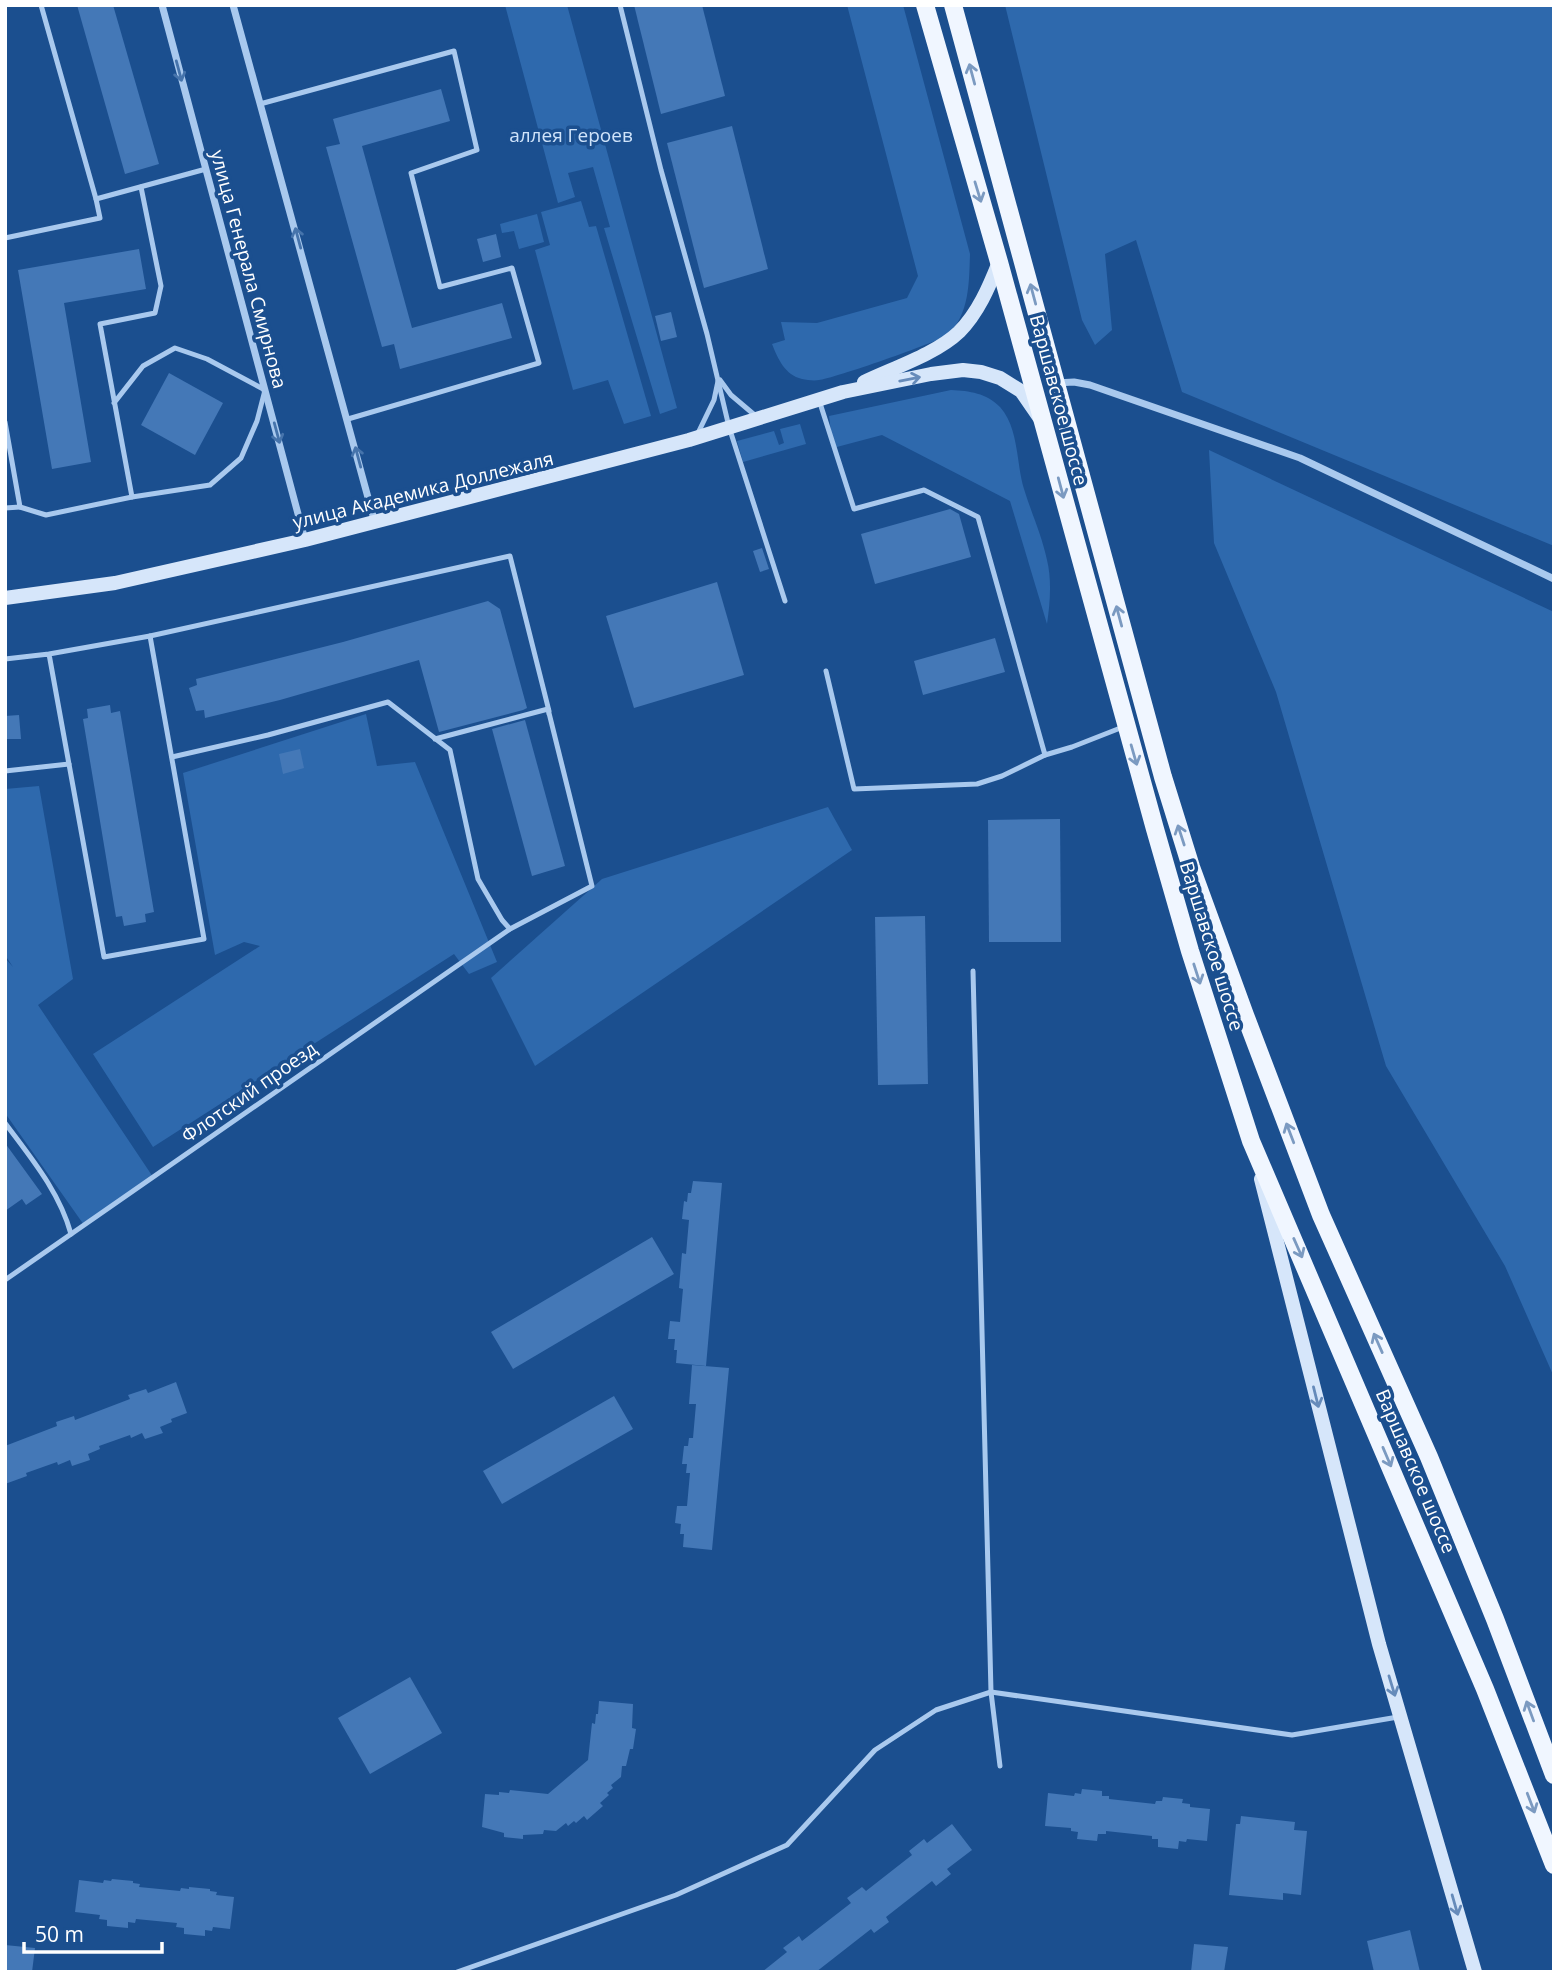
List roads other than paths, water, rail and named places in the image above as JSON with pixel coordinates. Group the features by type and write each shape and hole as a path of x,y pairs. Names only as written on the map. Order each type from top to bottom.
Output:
{"main road":[{"name":"Варшавское шоссе","path":"925,5 1044,422 1190,951 1251,1141 1480,1676 1554,1865"},
{"name":"Варшавское шоссе","path":"953,5 1163,777 1191,867 1321,1215 1429,1457 1495,1619 1554,1775"},
{"name":"улица Академика Доллежаля","path":"843,392 946,342 960,331 982,301 999,262"},
{"name":"улица Академика Доллежаля","path":"5,598 115,583 306,540 696,438 819,398 931,374 963,370 1000,378 1021,391 1044,422"},
{"path":"1251,1141 1379,1644 1475,1972"}],"street":[{"name":"улица Генерала Смирнова","path":"162,5 306,540"},
{"path":"233,5 375,523"},
{"path":"1056,383 1090,385 1300,458 1554,579"}],"lane":[{"path":"5,238 100,218 41,5"},
{"path":"620,5 729,428 785,601"},
{"path":"260,104 454,51 477,150 411,173 440,287 512,268 538,363 348,419"},
{"path":"96,199 206,169"},
{"path":"132,497 100,324 155,313 161,286 141,187"},
{"path":"5,508 20,507 46,515 132,497 210,485 241,458 257,421 265,390 208,359 175,348 143,366 114,402"},
{"path":"718,377 731,395 758,418"},
{"path":"696,438 715,400 718,377"},
{"path":"819,398 854,509 924,489 978,517 1045,755"},
{"path":"5,422 20,507"},
{"path":"5,659 150,636 510,556 549,711 435,739"},
{"path":"49,654 104,957 204,939 150,636"},
{"path":"825,671 853,789 977,784 1002,776 1045,755 1126,726"},
{"path":"172,757 268,735 388,702 450,750 478,878 510,929"},
{"name":"Флотский проезд","path":"5,1280 510,929 592,886 549,711"},
{"path":"5,771 69,764"},
{"path":"973,971 991,1692 1000,1766"},
{"path":"5,1123 54,1190 65,1211 71,1234"},
{"path":"457,1972 676,1895 787,1845 875,1750 936,1710 991,1692 1292,1735 1401,1717"}],"park label":[{"name":"аллея Героев","path":"571,135"}]}
